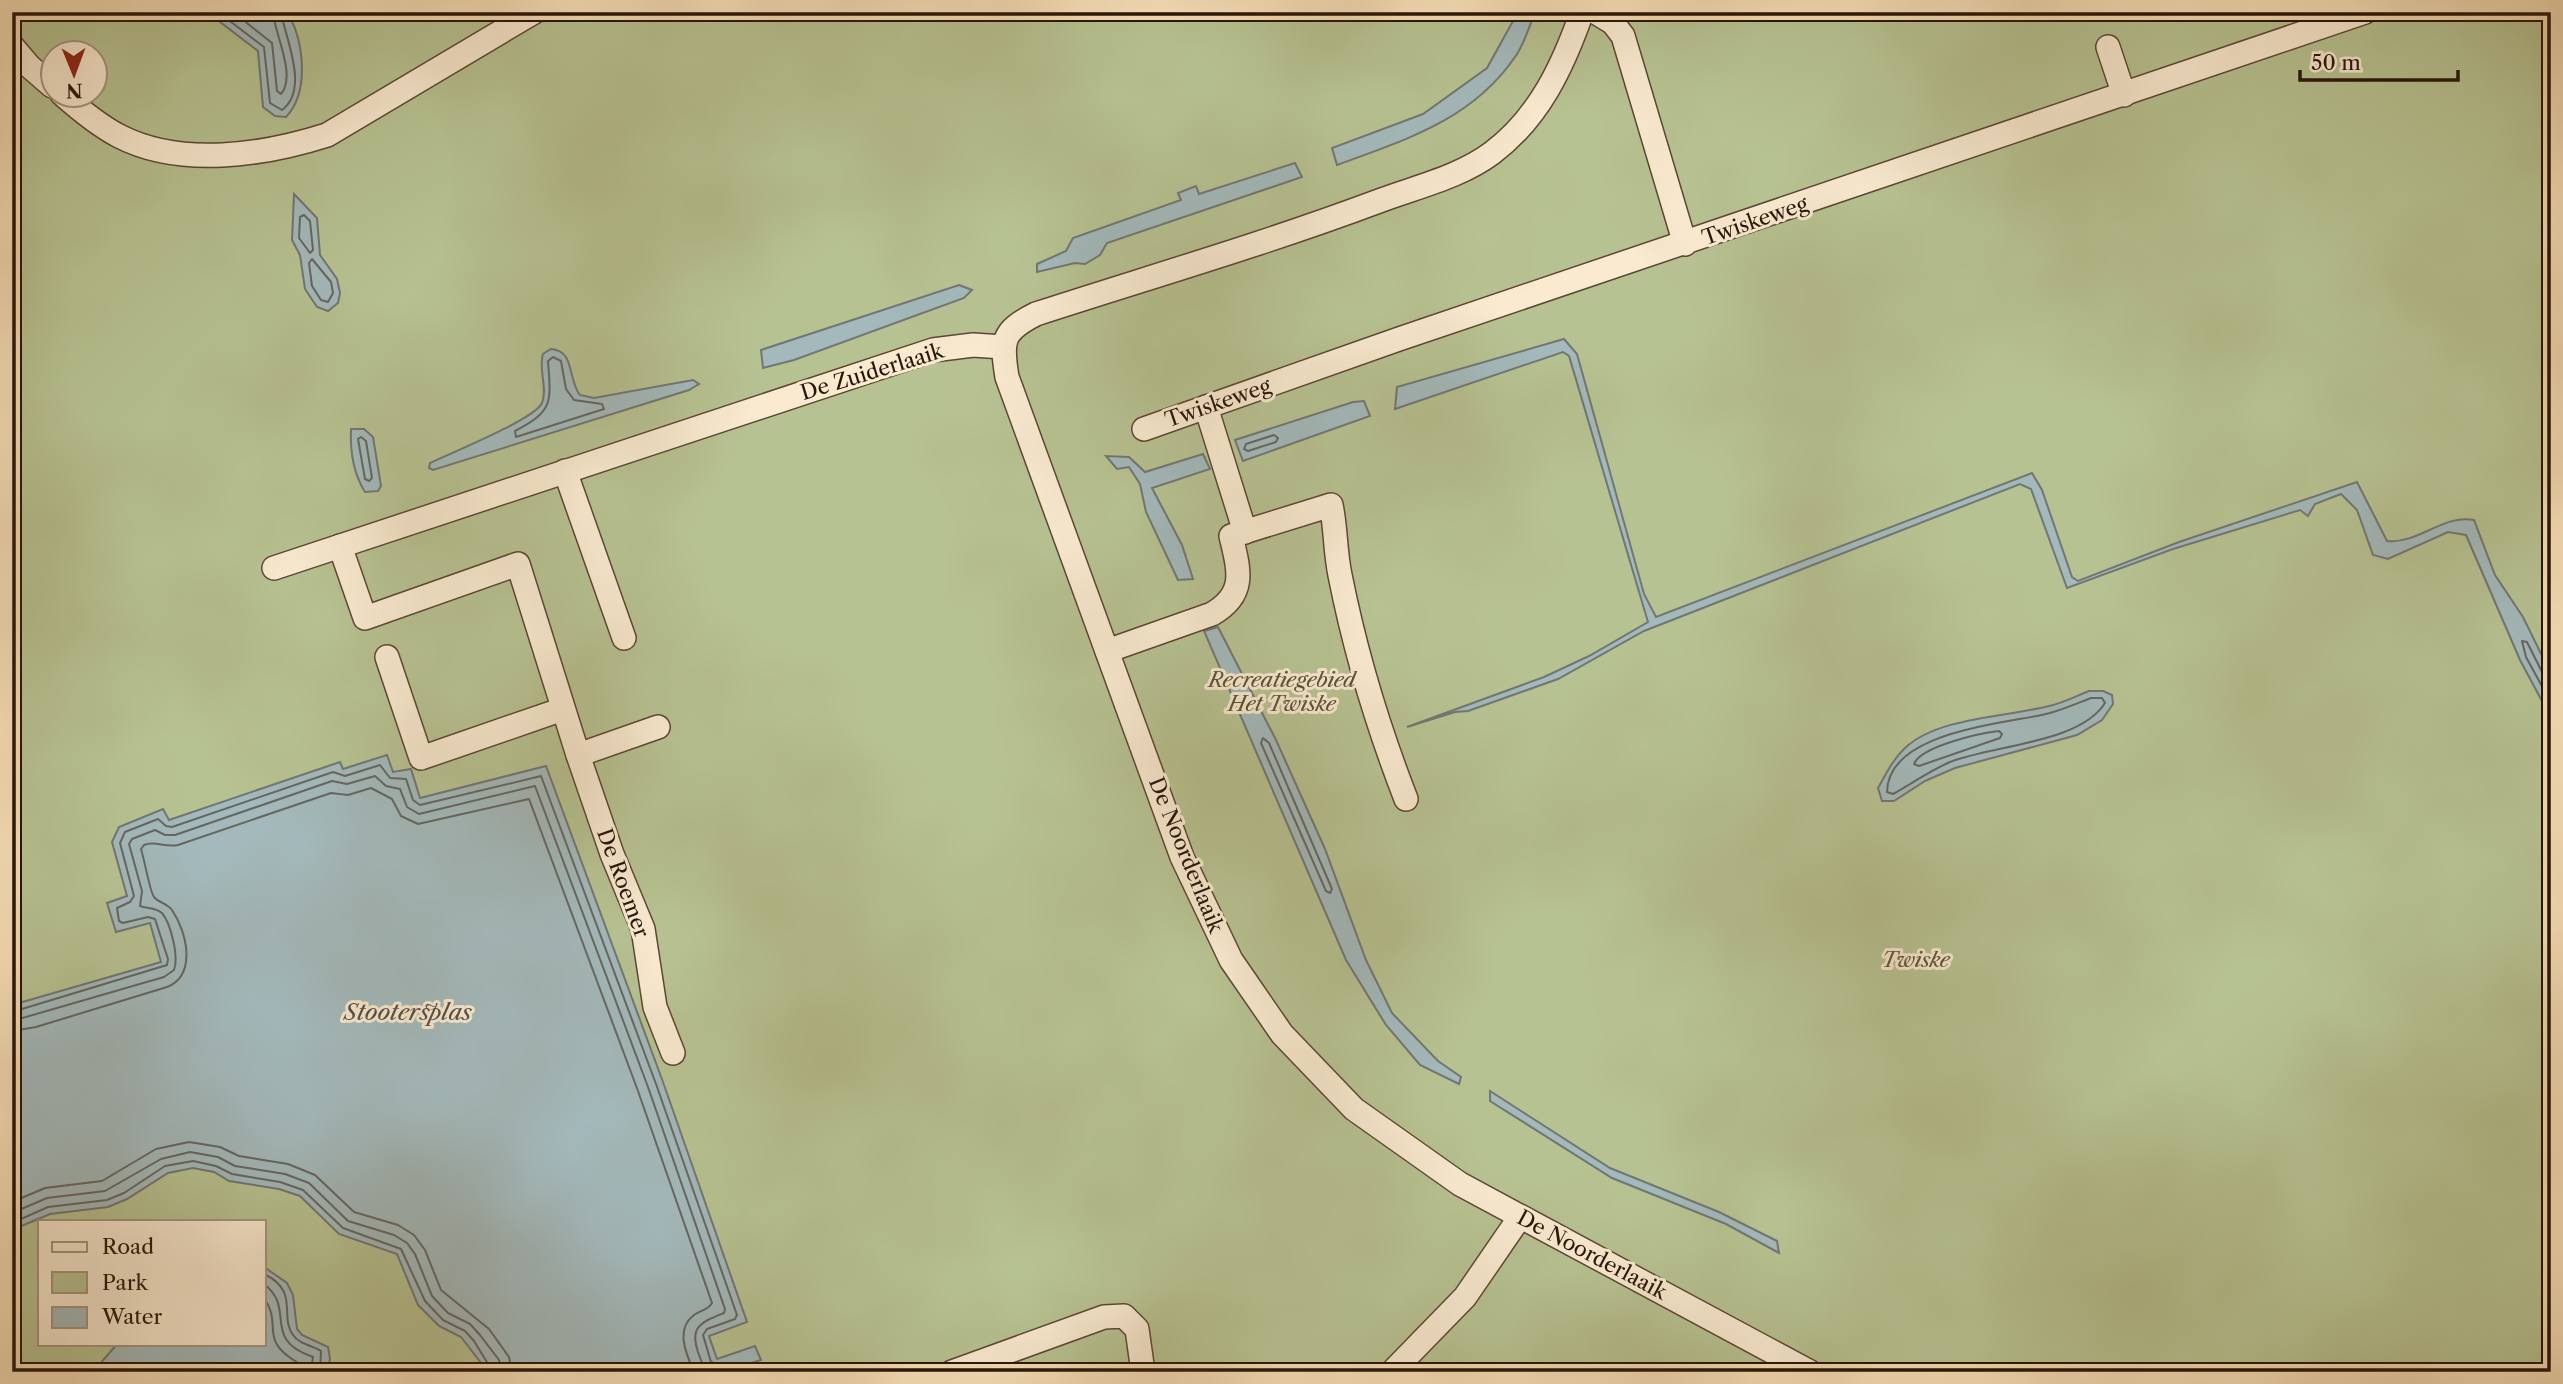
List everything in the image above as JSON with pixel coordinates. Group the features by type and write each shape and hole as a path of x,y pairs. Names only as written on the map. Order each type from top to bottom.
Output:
{"street":[{"path":"78,108 121,137 181,153 216,154 294,145 327,135 534,12"},
{"path":"1003,347 1013,326 1036,314 1332,219 1466,169 1491,154 1537,108 1558,72 1582,12"},
{"path":"1595,12 1613,23 1623,36 1685,244"},
{"name":"Twiskeweg","path":"1144,429 1399,339 2365,12"},
{"path":"12,46 38,72"},
{"path":"2108,47 2124,95"},
{"name":"De Zuiderlaaik","path":"274,568 933,350 973,345 1003,347"},
{"name":"De Noorderlaaik","path":"1003,347 1007,377 1182,857 1205,910 1256,1000 1313,1069 1354,1109 1460,1184 1810,1372"},
{"path":"1206,407 1245,532"},
{"path":"565,471 624,638"},
{"path":"1107,651 1225,607 1238,585 1231,536 1331,505 1339,574 1378,720 1406,799"},
{"name":"De Roemer","path":"341,546 365,618 518,564 578,755 612,854 643,929 655,1007 673,1053"},
{"path":"387,657 421,758 563,709"},
{"path":"578,755 657,727"},
{"path":"1392,1372 1465,1297 1520,1217"},
{"path":"952,1372 1104,1318 1124,1316 1137,1329 1143,1372"}],"green space":[{"name":"Twiske","path":"12,12 2551,12 2551,1372 12,1372"}],"water":[{"path":"207,12 287,12 297,37 302,66 299,94 286,117 275,116 263,107 258,51"},
{"path":"1518,12 1535,12 1524,41 1498,79 1479,97 1435,125 1337,165 1332,148 1423,114 1487,68"},
{"path":"1295,163 1302,177 1107,243 1100,255 1085,264 1075,263 1037,272 1037,264 1066,251 1073,238 1181,200 1178,193 1196,186 1199,194"},
{"path":"294,194 317,218 320,255 337,279 340,293 338,303 328,311 317,307 305,289 300,255 292,240"},
{"path":"959,285 972,290 964,298 794,360 763,368 761,350"},
{"path":"1564,339 1577,354 1644,594 1656,617 2032,473 2042,490 2072,577 2078,581 2179,542 2357,482 2387,541 2410,538 2452,521 2474,520 2495,575 2523,617 2551,674 2551,718 2520,660 2466,535 2448,532 2388,559 2373,555 2357,510 2341,494 2315,504 2308,516 2300,510 2173,549 2067,588 2031,489 2020,484 1644,631 1558,679 1468,711 1455,712 1407,727 1544,677 1589,656 1648,622 1569,356 1563,352 1395,409 1397,387"},
{"path":"551,349 559,351 568,360 580,395 594,398 693,380 699,384 689,390 433,470 429,468 430,463 509,426 536,410 544,397 543,354"},
{"path":"1364,401 1370,416 1243,461 1235,440 1353,402"},
{"path":"351,429 364,429 373,437 381,486 378,491 365,492 358,477 352,454"},
{"path":"1203,454 1210,469 1152,488 1182,545 1193,579 1178,580 1146,512 1140,484 1129,467 1117,469 1106,456 1129,457 1145,472"},
{"path":"1218,627 1276,740 1325,849 1366,960 1392,1013 1438,1061 1461,1077 1459,1084 1420,1065 1386,1025 1346,960 1204,631"},
{"path":"2089,691 2103,691 2112,695 2113,704 2102,720 2077,735 1955,768 1925,781 1894,801 1882,801 1878,788 1887,772 1901,752 1919,738 1954,724 2054,705"},
{"name":"Stootersplas","path":"387,755 393,772 411,769 420,798 546,766 663,1082 747,1322 709,1336 717,1359 755,1346 761,1360 723,1372 488,1372 461,1337 439,1326 418,1305 397,1254 339,1234 300,1196 279,1189 229,1181 214,1172 193,1168 168,1173 127,1199 108,1207 50,1214 12,1230 12,1005 161,962 150,923 116,932 107,903 127,896 112,842 119,827 163,809 169,820 340,762 343,769"},
{"path":"1490,1091 1610,1168 1719,1212 1777,1241 1779,1253 1726,1224 1612,1178 1490,1101"},
{"path":"266,1268 287,1283 293,1295 297,1329 302,1335 328,1347 330,1359 327,1372 102,1372 99,1365 115,1346 266,1346"}],"park label":[{"name":"Recreatiegebied Het Twiske","path":"1282,692"}]}
